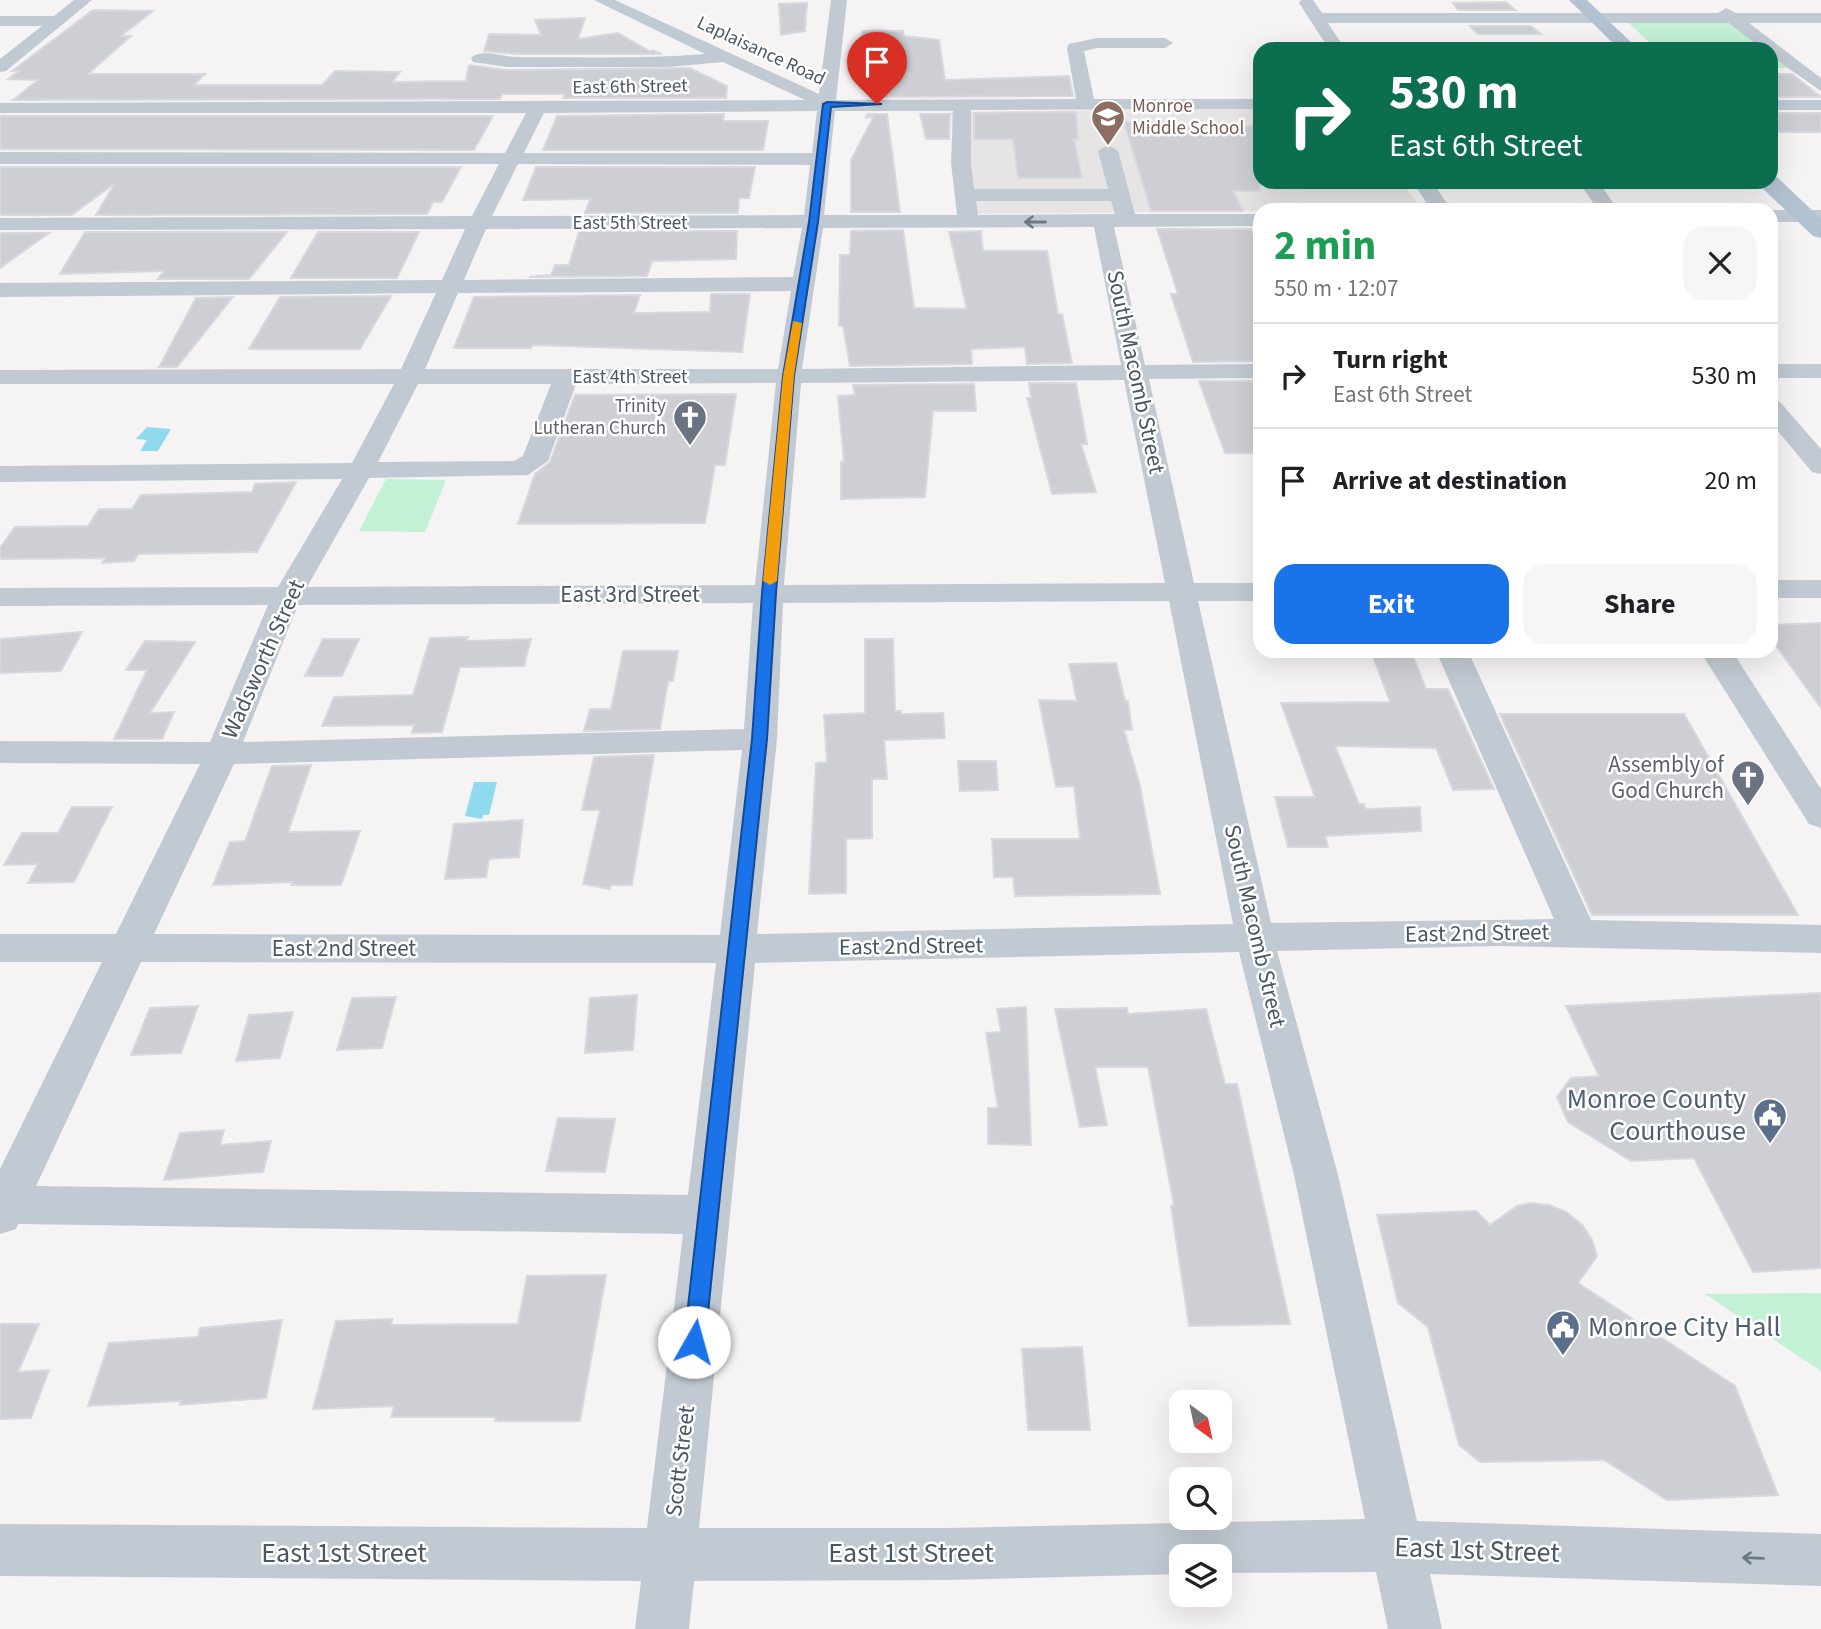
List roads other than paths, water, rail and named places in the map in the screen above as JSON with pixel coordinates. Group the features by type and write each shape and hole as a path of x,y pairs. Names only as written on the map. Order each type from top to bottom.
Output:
{"main road":[{"path":"1577,0 1622,42"},
{"path":"1777,189 1816,221"}],"street":[{"path":"0,67 84,0"},
{"name":"Laplaisance Road","path":"602,0 827,104"},
{"name":"Scott Street","path":"662,1629 760,739 769,593 789,376 813,222 839,0"},
{"path":"1305,0 1332,42"},
{"path":"1709,0 1764,42"},
{"path":"1317,18 1821,18"},
{"path":"0,21 58,21"},
{"path":"1086,104 1075,48 1097,43 1165,43"},
{"path":"1778,53 1821,86"},
{"path":"479,58 507,62 668,62 724,57"},
{"name":"East 6th Street","path":"0,108 537,109 827,104 1253,104"},
{"path":"961,104 961,163 969,222"},
{"path":"1778,105 1821,105"},
{"name":"Wadsworth Street","path":"2,1209 222,753 288,596 361,470 409,378 478,224 537,109"},
{"name":"South Macomb Street","path":"1108,151 1120,195 1115,221 1137,371 1181,592 1255,938 1316,1175 1415,1629"},
{"path":"0,158 821,159"},
{"path":"965,195 1120,195"},
{"path":"1778,217 1816,221"},
{"name":"East 5th Street","path":"0,224 1253,220"},
{"path":"0,290 449,289 803,284"},
{"name":"East 4th Street","path":"0,377 409,378 1253,371"},
{"path":"1778,371 1821,372"},
{"path":"0,474 519,469 535,461 566,377"},
{"path":"1778,415 1821,466"},
{"path":"1778,589 1821,589"},
{"name":"East 3rd Street","path":"0,597 1253,592"},
{"path":"1455,658 1577,932"},
{"path":"1720,658 1821,816"},
{"path":"0,752 222,753 760,739"},
{"name":"East 2nd Street","path":"0,948 735,949 1577,932 1821,939"},
{"path":"2,1209 709,1215"},
{"name":"East 1st Street","path":"0,1550 669,1556 947,1554 1329,1544 1821,1560"}],"water":[{"path":"147,427 171,429 158,451 140,451 147,440 136,439"},
{"path":"474,782 497,782 489,815 483,815 482,819 465,816"}],"place":[{"name":"Monroe Middle School","path":"1108,147"},
{"name":"Trinity Lutheran Church","path":"690,447"},
{"name":"Assembly of God Church","path":"1748,807"},
{"name":"Monroe County Courthouse","path":"1770,1145"},
{"name":"Monroe City Hall","path":"1563,1357"}]}
